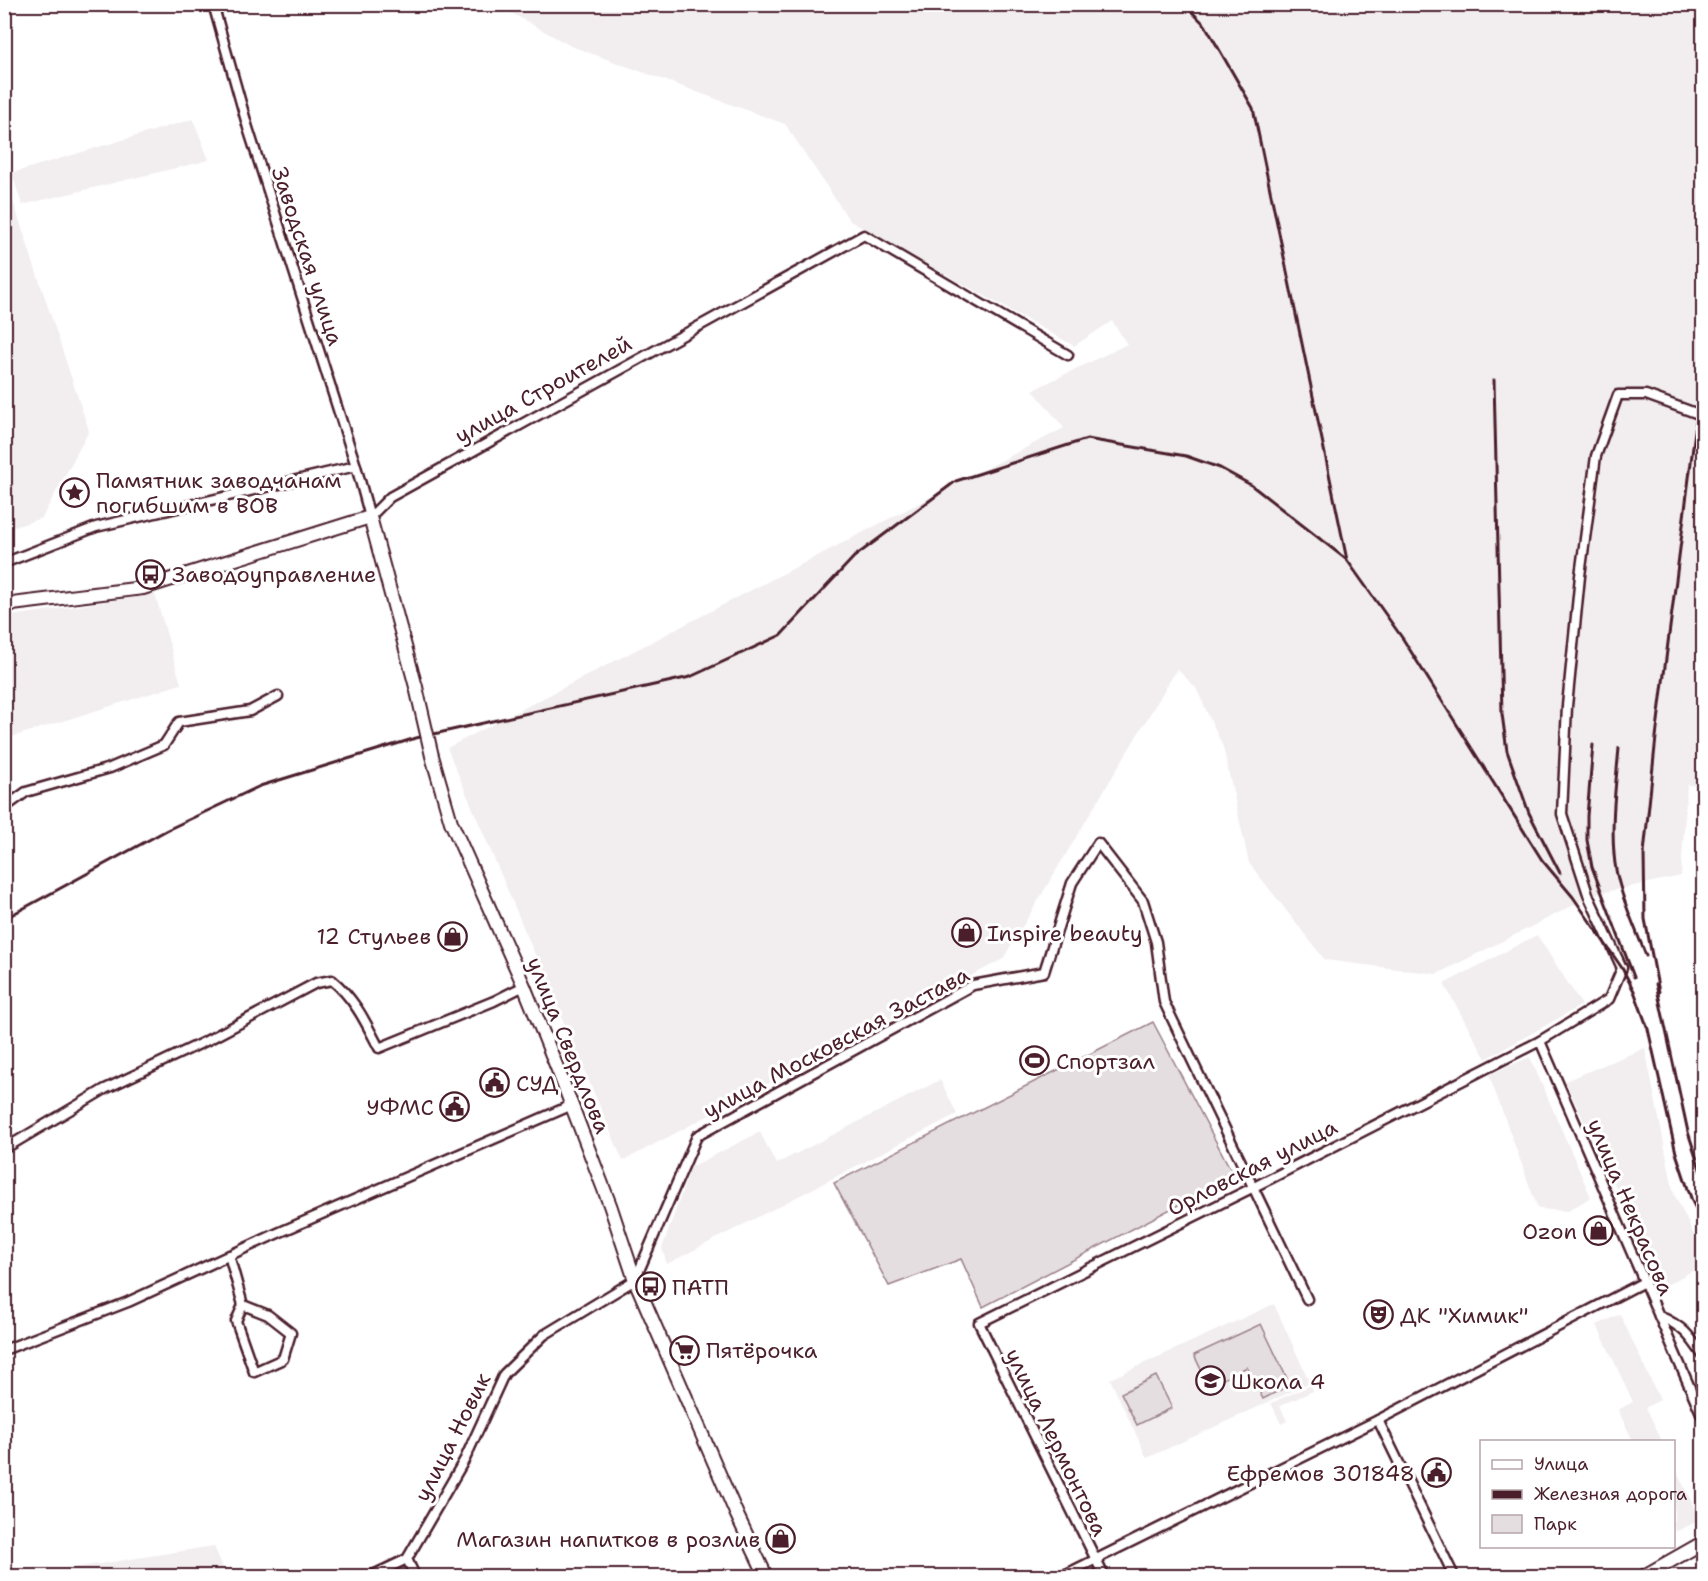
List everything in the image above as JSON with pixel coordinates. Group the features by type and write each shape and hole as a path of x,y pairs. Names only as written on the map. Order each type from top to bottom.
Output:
{"main road":[{"name":"улица Строителей","path":"4,605 143,588 370,517"},
{"name":"улица Свердлова","path":"370,517 451,822 524,986 572,1105 610,1205 635,1280 736,1515 766,1576"},
{"path":"1644,1576 1704,1542"}],"street":[{"name":"Заводская улица","path":"213,4 248,128 356,466 370,517"},
{"name":"улица Строителей","path":"370,517 390,497 864,235 1068,355"},
{"name":"Орловская улица","path":"979,1323 1252,1188 1540,1041 1609,999 1622,968 1589,897 1562,814 1568,694 1580,576 1596,456 1618,395 1646,395 1704,416"},
{"path":"4,562 96,527 356,466"},
{"path":"4,808 26,792 110,768 164,745 179,722 250,711 278,696"},
{"name":"улица Московская Застава","path":"635,1280 697,1136 973,985 1044,972 1072,883 1098,843 1143,901 1156,942 1164,1002 1252,1188"},
{"path":"4,1149 105,1089 206,1041 316,983 332,980 342,989 356,1005 379,1048 494,1001 524,986"},
{"name":"улица Некрасова","path":"1540,1041 1704,1420"},
{"path":"4,1350 128,1302 228,1255 572,1105"},
{"path":"1252,1188 1307,1299"},
{"path":"228,1255 243,1305 236,1321 254,1372 284,1359 291,1333 268,1315 243,1305"},
{"name":"улица Новик","path":"407,1559 465,1459 504,1374 544,1335 635,1280"},
{"path":"1062,1576 1378,1420 1644,1281"},
{"path":"1659,1316 1672,1321 1687,1332 1704,1357"},
{"name":"улица Лермонтова","path":"979,1323 1104,1576"},
{"path":"1378,1420 1454,1576"},
{"path":"371,1576 407,1559 415,1576"}],"shaded area":[{"path":"497,5 1703,5 1704,786 1687,785 1681,876 1596,894 1437,974 1325,960 1249,863 1223,747 1196,688 1177,669 1003,959 623,1161 447,748 1064,428 1033,390 1127,344 1112,321 1074,346 850,221 785,124 571,46"},
{"path":"193,119 209,160 22,205 12,173"},
{"path":"5,177 89,431 42,518 5,530"},
{"path":"155,594 181,684 5,739 5,617"},
{"path":"1537,935 1582,1005 1486,1059 1444,984"},
{"path":"1645,1048 1674,1194 1703,1253 1703,1265 1663,1287 1565,1081"},
{"path":"1530,1057 1591,1197 1568,1211 1538,1209 1489,1075"},
{"path":"940,1080 957,1114 667,1264 662,1248 691,1167 760,1132 776,1164"},
{"name":"Школа 4","path":"1274,1304 1310,1383 1147,1458 1110,1379"},
{"path":"1620,1314 1660,1400 1646,1407 1662,1440 1633,1440 1618,1410 1633,1402 1597,1325"},
{"path":"1311,1385 1313,1391 1280,1406 1287,1421 1281,1424 1271,1403"},
{"path":"1675,1467 1700,1520 1675,1532"},
{"path":"214,1546 225,1573 218,1576 48,1576 67,1569"}],"green space":[{"path":"1153,1022 1234,1176 983,1307 961,1259 889,1286 834,1183"},
{"path":"1261,1324 1290,1385 1263,1399 1247,1367 1209,1386 1194,1355"},
{"path":"1156,1376 1172,1408 1137,1425 1121,1393"}],"railway":[{"path":"1184,4 1205,25 1253,108 1347,560"},
{"path":"1494,380 1502,714 1507,751 1529,813 1560,873"},
{"path":"1659,992 1645,919 1644,853 1656,737 1696,423 1704,396"},
{"path":"4,919 167,830 260,786 416,738 690,677 781,635 854,557 956,481 1087,439 1186,456 1220,468 1251,485 1347,560 1403,639 1542,860 1573,897 1622,968 1634,991 1648,1029 1676,1153 1692,1201 1704,1224"},
{"path":"1593,745 1587,840 1592,867 1634,977"},
{"path":"1619,748 1613,814 1615,867 1626,906 1646,956"},
{"path":"1656,984 1688,1132 1704,1181"}],"place":[{"name":"Памятник заводчанам погибшим в ВОВ","path":"75,493"},
{"name":"Заводоуправление","path":"151,574"},
{"name":"Inspire beauty","path":"966,933"},
{"name":"12 Стульев","path":"452,936"},
{"name":"Спортзал","path":"1035,1061"},
{"name":"СУД","path":"495,1083"},
{"name":"УФМС","path":"455,1107"},
{"name":"Ozon","path":"1598,1231"},
{"name":"ПАТП","path":"651,1287"},
{"name":"ДК \"Химик\"","path":"1379,1315"},
{"name":"Пятёрочка","path":"685,1350"},
{"name":"Школа 4","path":"1210,1381"},
{"name":"Ефремов 301848","path":"1436,1473"},
{"name":"Магазин напитков в розлив","path":"781,1539"}]}
